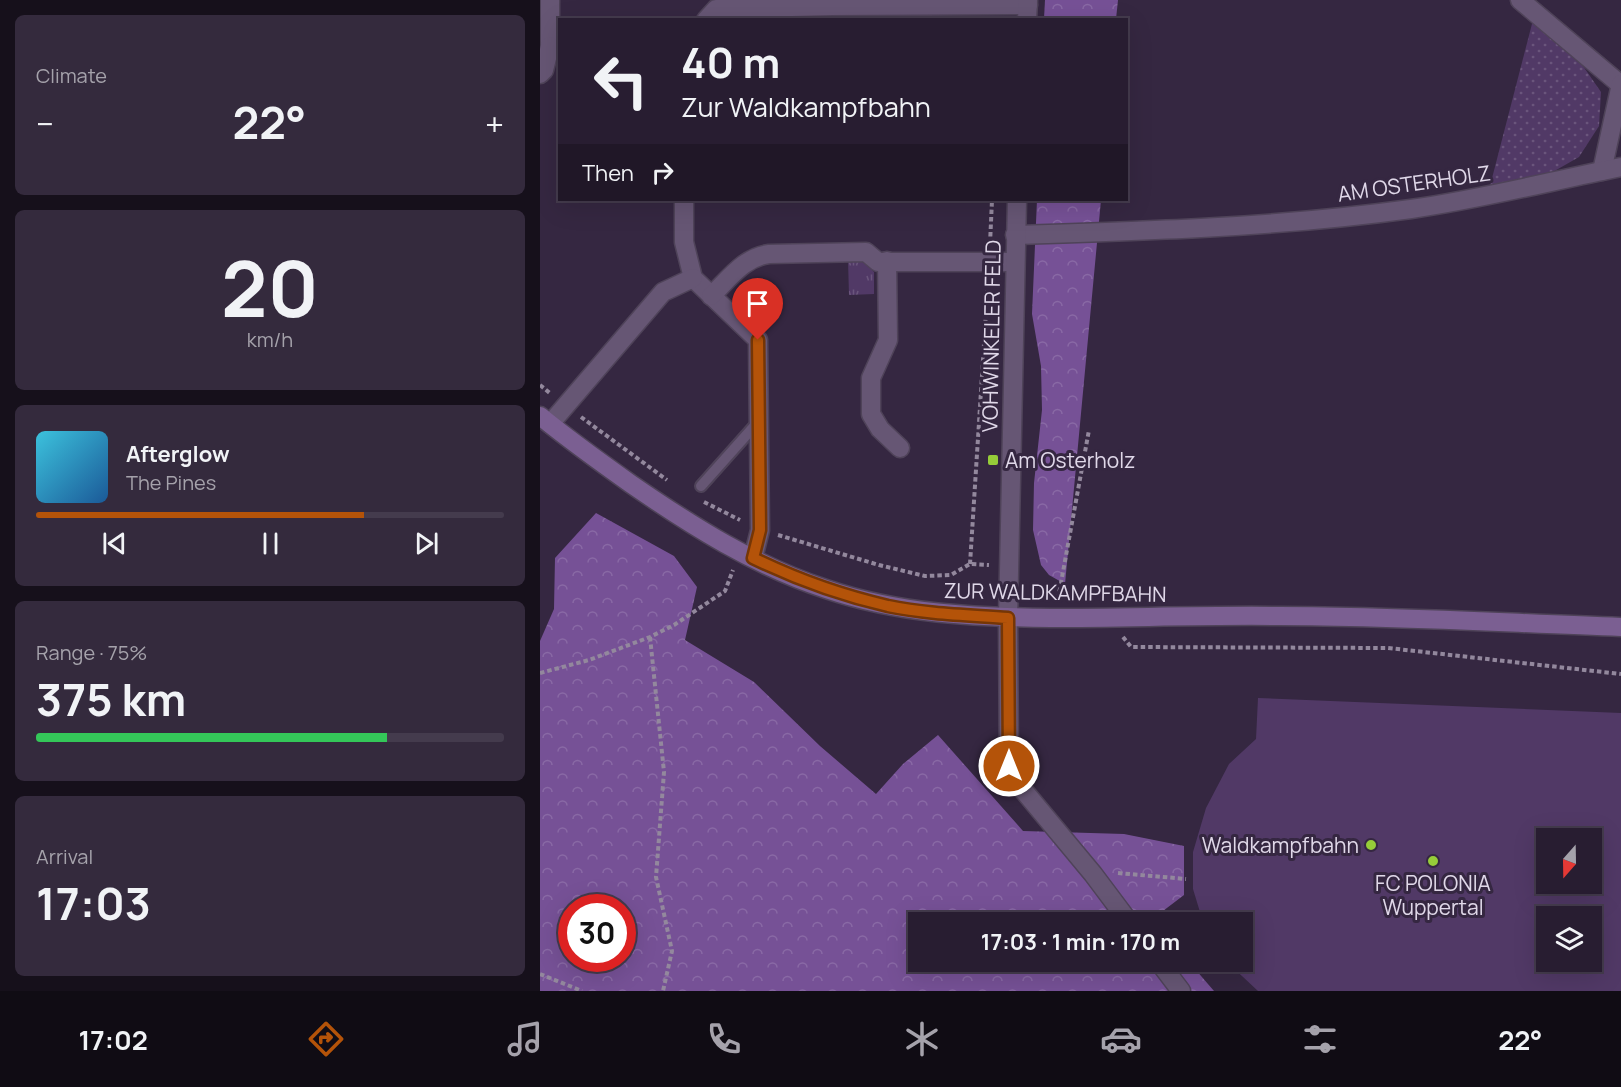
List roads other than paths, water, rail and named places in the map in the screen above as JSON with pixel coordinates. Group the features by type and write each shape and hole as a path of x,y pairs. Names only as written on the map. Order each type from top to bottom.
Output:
{"main road":[{"name":"ZUR WALDKAMPFBAHN","path":"545,420 653,499 746,556 828,590 890,606 958,615 1008,618 1289,616 1621,627"}],"street":[{"path":"540,74 555,46 550,0"},
{"path":"1520,0 1621,84 1602,171"},
{"path":"708,18 716,9 833,6 1028,8"},
{"name":"AM OSTERHOLZ","path":"1015,235 1196,230 1308,221 1412,209 1508,192 1621,167"},
{"path":"684,201 684,242 693,278 758,340 760,530 746,556"},
{"name":"VOHWINKELER FELD","path":"1017,201 1008,618 1009,766 1014,779 1122,912"},
{"path":"711,296 744,263 758,255 866,252 878,262 1015,262"},
{"path":"887,261 888,340 871,378 871,414 880,429 900,448"},
{"path":"545,420 663,291 693,278"},
{"path":"1167,972 1181,991"}],"lane":[{"path":"701,486 759,421"}],"place":[{"name":"Am Osterholz","path":"993,460"},
{"name":"Waldkampfbahn","path":"1371,845"},
{"name":"FC POLONIA Wuppertal","path":"1433,861"}]}
